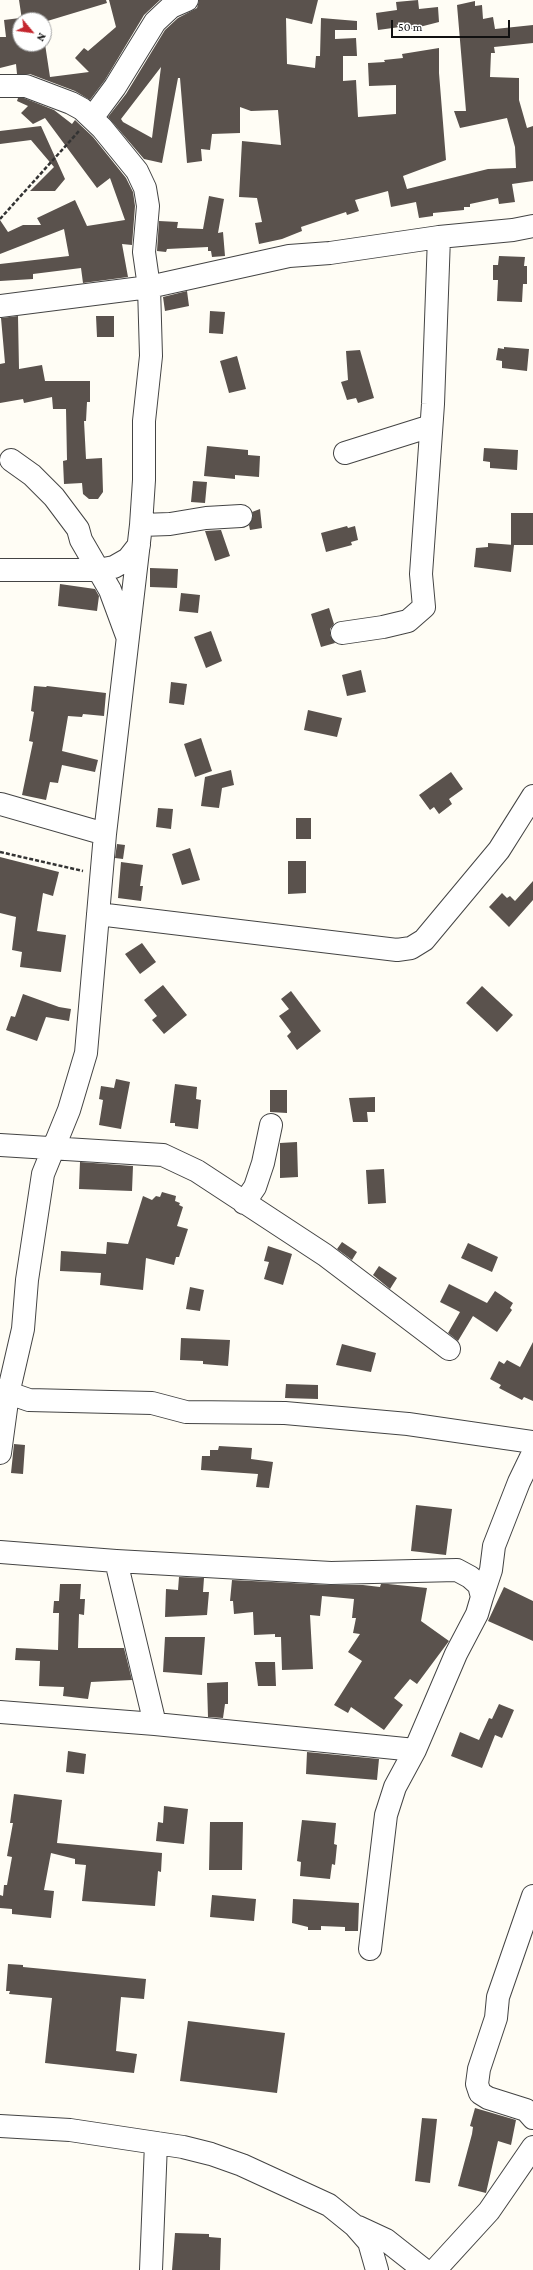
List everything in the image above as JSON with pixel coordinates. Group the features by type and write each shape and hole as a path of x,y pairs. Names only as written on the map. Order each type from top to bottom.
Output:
{"street":[{"path":"92,118 115,87 155,22 171,7 187,0"},
{"path":"0,86 26,86 71,102 92,118 119,147 137,171 145,188 148,220 144,252 149,287 151,356 144,421 144,480 140,535 105,834 86,1053 70,1110 52,1149 43,1174 27,1280 23,1329 4,1392 0,1453"},
{"path":"0,306 149,287 288,256 330,253 439,236 533,226"},
{"path":"342,633 383,627 408,621 424,607 421,574 439,236"},
{"path":"345,453 430,426"},
{"path":"11,460 32,475 54,497 78,529 81,540 110,590 128,640"},
{"path":"0,570 98,570 114,567 128,559 140,535 170,524 206,518 241,516"},
{"path":"98,914 397,950 412,948 424,940 499,850 533,796"},
{"path":"0,804 105,834"},
{"path":"244,1203 255,1187 263,1163 271,1125"},
{"path":"0,1145 163,1155 197,1170 244,1203 325,1255 449,1349"},
{"path":"4,1392 29,1400 152,1404 186,1412 285,1413 408,1424 533,1442"},
{"path":"370,1949 386,1815 395,1787 415,1750 456,1654 476,1614 491,1570 494,1546 519,1482 533,1453"},
{"path":"0,1552 116,1562 331,1573 457,1570 470,1577 479,1585 482,1597"},
{"path":"116,1562 155,1724"},
{"path":"0,1712 155,1724 415,1750"},
{"path":"533,1896 498,1998 496,2018 479,2069 477,2084 480,2093 488,2098 526,2110 533,2118"},
{"path":"0,2126 70,2130 156,2143 211,2154 242,2165 329,2205 355,2226 369,2242 377,2270"},
{"path":"151,2270 156,2143"},
{"path":"435,2270 489,2211 533,2147"},
{"path":"355,2226 386,2240 424,2270"}],"path":[{"path":"0,219 69,141 92,118"},
{"path":"0,852 101,875"}],"building":[{"path":"19,0 106,0 107,3 52,20 52,12 21,12"},
{"path":"109,0 160,0 144,15 105,80 90,100 75,91 30,74 17,74 16,64 0,68 0,37 6,37 4,20 12,19 12,52 46,52 50,77 89,72 75,58 84,48 88,51 116,27"},
{"path":"199,0 318,0 312,24 286,18 287,64 315,68 316,56 320,56 321,18 357,21 357,30 335,30 335,39 356,38 357,56 343,56 343,81 356,80 358,117 396,114 396,85 369,86 368,63 385,62 384,60 403,58 402,54 439,48 439,73 446,160 403,176 407,189 488,169 516,168 515,147 507,118 460,128 454,111 466,111 457,5 475,1 475,6 482,5 483,19 493,17 495,29 533,25 533,43 494,47 495,53 491,53 490,77 519,78 519,100 527,128 533,126 533,181 512,184 515,202 499,204 498,198 470,204 470,207 464,207 464,210 433,213 433,216 419,218 416,202 391,207 388,191 355,200 359,211 347,215 346,212 301,227 302,231 282,239 259,244 255,223 262,222 257,198 239,197 242,141 281,145 278,110 251,111 240,107 240,133 212,134 210,150 201,149 202,161 187,163 180,78 178,78 162,163 144,159 108,117 126,94 165,30 178,18 197,8","holes":["161,67 152,138 123,122 121,119"]},
{"path":"418,0 419,9 438,7 439,22 400,32 400,27 378,30 376,13 397,10 396,2"},
{"path":"18,98 24,98 54,110 72,124 75,120 93,137 126,178 133,192 135,206 132,245 122,244 128,277 83,283 81,268 33,274 33,279 0,281 0,264 69,256 64,229 0,254 0,220 8,232 23,225 41,225 37,218 75,200 87,226 125,220 110,178 97,188 45,118 33,124 21,113 28,106 17,101"},
{"path":"41,126 65,179 55,191 30,191 54,167 31,140 0,144 0,131"},
{"path":"209,196 224,199 218,233 223,232 225,256 212,257 211,251 208,251 208,247 167,249 166,252 157,251 159,221 178,222 177,228 203,229"},
{"path":"499,256 525,257 524,266 527,266 527,284 523,284 522,302 497,301 498,280 493,280 493,265 498,265"},
{"path":"187,291 189,306 165,311 163,297"},
{"path":"210,311 225,312 223,334 209,333"},
{"path":"18,316 19,369 42,365 45,381 90,381 90,402 87,402 86,421 84,421 86,459 102,458 103,492 98,499 89,499 83,494 82,483 64,484 63,461 67,460 66,409 53,409 52,397 24,403 23,399 0,403 0,364 5,363 1,318"},
{"path":"96,316 114,316 114,337 97,337"},
{"path":"504,347 529,349 527,371 502,368 502,361 496,360 498,348 504,349"},
{"path":"360,350 374,398 358,403 356,398 347,400 341,382 348,380 346,351"},
{"path":"237,356 246,389 229,393 220,361"},
{"path":"207,446 248,450 248,455 260,456 259,477 235,475 235,479 204,476"},
{"path":"484,448 518,450 517,470 490,468 490,462 483,461"},
{"path":"193,481 207,482 205,503 191,502"},
{"path":"260,509 262,528 250,530 249,525 253,516 252,512"},
{"path":"511,513 533,513 533,545 511,545"},
{"path":"347,526 348,528 355,526 358,540 351,542 352,545 326,552 321,533"},
{"path":"221,530 230,556 215,561 205,531"},
{"path":"488,543 514,545 511,572 474,567 476,548 488,547"},
{"path":"150,568 178,569 177,588 150,587"},
{"path":"60,584 95,589 99,596 97,611 58,606"},
{"path":"181,593 200,595 198,613 179,611"},
{"path":"329,608 334,624 330,629 330,635 335,643 321,647 311,614"},
{"path":"211,631 222,661 206,668 194,637"},
{"path":"361,670 366,692 347,696 342,675"},
{"path":"171,682 187,684 184,705 169,703"},
{"path":"34,686 47,686 106,693 104,716 83,714 82,717 68,716 62,751 98,760 95,772 62,765 58,783 50,782 46,800 22,795 33,742 29,741 34,712 31,711"},
{"path":"308,710 342,718 337,737 304,730"},
{"path":"201,738 212,771 195,777 184,744"},
{"path":"231,770 234,785 222,788 219,808 201,806 205,777"},
{"path":"451,772 463,789 449,799 452,804 439,814 434,807 430,810 419,795"},
{"path":"158,808 173,809 171,829 156,827"},
{"path":"296,818 311,818 311,839 296,839"},
{"path":"117,844 125,845 123,859 115,858"},
{"path":"190,848 200,880 182,885 172,854"},
{"path":"0,857 59,872 53,896 43,893 37,931 66,935 61,972 20,967 22,952 12,950 16,917 0,913"},
{"path":"288,861 306,861 306,893 288,894"},
{"path":"121,862 143,865 140,886 143,886 141,901 118,898"},
{"path":"533,881 533,900 509,927 489,907 502,893 507,898 510,896 515,901"},
{"path":"142,943 156,962 140,974 125,954"},
{"path":"163,985 187,1015 164,1034 152,1020 157,1016 144,1000"},
{"path":"482,986 513,1015 497,1032 466,1003"},
{"path":"291,991 321,1031 297,1050 287,1036 291,1032 279,1016 289,1009 281,999"},
{"path":"23,994 59,1007 71,1009 69,1021 46,1017 37,1041 6,1030 11,1016 15,1017"},
{"path":"116,1079 130,1082 121,1129 99,1125 103,1100 99,1099 101,1086 114,1088"},
{"path":"175,1084 197,1087 196,1099 201,1100 198,1129 175,1126 175,1123 170,1123"},
{"path":"270,1090 287,1090 287,1113 270,1112"},
{"path":"375,1097 375,1112 367,1112 368,1122 353,1122 349,1098"},
{"path":"297,1142 298,1177 280,1178 280,1143"},
{"path":"80,1162 133,1166 132,1191 79,1189"},
{"path":"384,1169 386,1203 368,1204 366,1170"},
{"path":"162,1192 176,1196 175,1201 180,1203 179,1205 183,1207 177,1226 188,1229 179,1257 176,1257 174,1265 146,1258 143,1290 100,1285 101,1273 60,1271 61,1251 106,1254 107,1242 128,1244 143,1196 152,1200 156,1196 160,1197"},
{"path":"342,1242 357,1252 352,1260 337,1249"},
{"path":"468,1243 498,1257 492,1272 461,1258"},
{"path":"268,1246 292,1254 283,1285 264,1279 269,1262 264,1261"},
{"path":"379,1266 397,1278 390,1289 373,1275"},
{"path":"449,1284 487,1303 495,1291 513,1303 510,1308 512,1310 497,1332 473,1316 458,1341 448,1333 460,1312 440,1302"},
{"path":"190,1287 204,1290 200,1311 186,1309"},
{"path":"181,1338 230,1340 228,1366 203,1364 203,1361 180,1360"},
{"path":"533,1342 533,1401 524,1397 522,1400 499,1388 501,1385 490,1379 499,1361 504,1364 507,1360 520,1367"},
{"path":"342,1344 376,1353 371,1372 336,1365"},
{"path":"286,1384 318,1385 318,1399 285,1398"},
{"path":"14,1444 25,1445 23,1474 11,1473"},
{"path":"219,1446 252,1448 251,1459 273,1462 269,1488 256,1487 258,1474 201,1470 202,1456 210,1456 210,1450 218,1450"},
{"path":"416,1505 452,1509 446,1555 411,1551"},
{"path":"179,1577 204,1578 203,1592 209,1592 207,1615 165,1617 166,1589 178,1590"},
{"path":"232,1580 380,1587 381,1584 388,1584 427,1588 421,1621 449,1641 417,1684 410,1679 394,1698 403,1705 384,1730 351,1707 348,1713 334,1705 362,1661 348,1652 360,1634 353,1633 356,1618 352,1618 354,1599 322,1596 320,1616 310,1615 313,1669 282,1670 281,1637 275,1637 275,1634 254,1635 253,1612 234,1614 233,1601 230,1601"},
{"path":"60,1584 81,1584 80,1599 85,1599 84,1615 79,1614 78,1648 124,1648 132,1680 91,1682 88,1699 63,1696 64,1687 39,1686 40,1661 15,1660 16,1648 58,1650 59,1613 53,1613 54,1601 59,1601"},
{"path":"504,1587 533,1601 533,1641 488,1621"},
{"path":"165,1637 205,1637 202,1675 163,1672"},
{"path":"255,1662 275,1662 276,1686 258,1686"},
{"path":"228,1682 228,1704 225,1704 223,1718 208,1717 207,1683"},
{"path":"499,1704 514,1710 502,1738 495,1735 482,1768 451,1756 460,1732 479,1740 489,1718 492,1719"},
{"path":"68,1751 86,1754 84,1774 66,1772"},
{"path":"307,1752 379,1759 377,1780 306,1774"},
{"path":"14,1794 62,1800 57,1843 162,1853 161,1872 158,1871 155,1906 82,1901 86,1865 75,1864 75,1859 51,1853 44,1890 54,1891 51,1918 12,1914 12,1909 0,1908 0,1895 3,1896 4,1885 7,1885 12,1857 7,1856 13,1823 10,1823"},
{"path":"164,1806 188,1809 184,1844 156,1841 158,1822 163,1823"},
{"path":"302,1820 336,1823 334,1844 337,1845 335,1865 332,1864 330,1879 300,1876 301,1862 297,1861"},
{"path":"210,1822 243,1822 242,1870 209,1870"},
{"path":"212,1895 256,1899 254,1921 210,1917"},
{"path":"293,1899 359,1903 358,1931 345,1931 345,1927 321,1926 321,1930 308,1930 308,1927 292,1923"},
{"path":"8,1964 23,1965 23,1967 146,1979 144,1999 121,1997 116,2051 137,2054 134,2073 45,2063 52,1998 9,1994 10,1991 6,1991"},
{"path":"188,2021 285,2033 277,2093 180,2081"},
{"path":"475,2108 516,2120 511,2145 498,2141 486,2193 458,2186 472,2134 473,2127 470,2126"},
{"path":"422,2118 437,2119 430,2183 415,2181"},
{"path":"175,2233 209,2234 209,2237 221,2238 220,2270 172,2270"}]}
